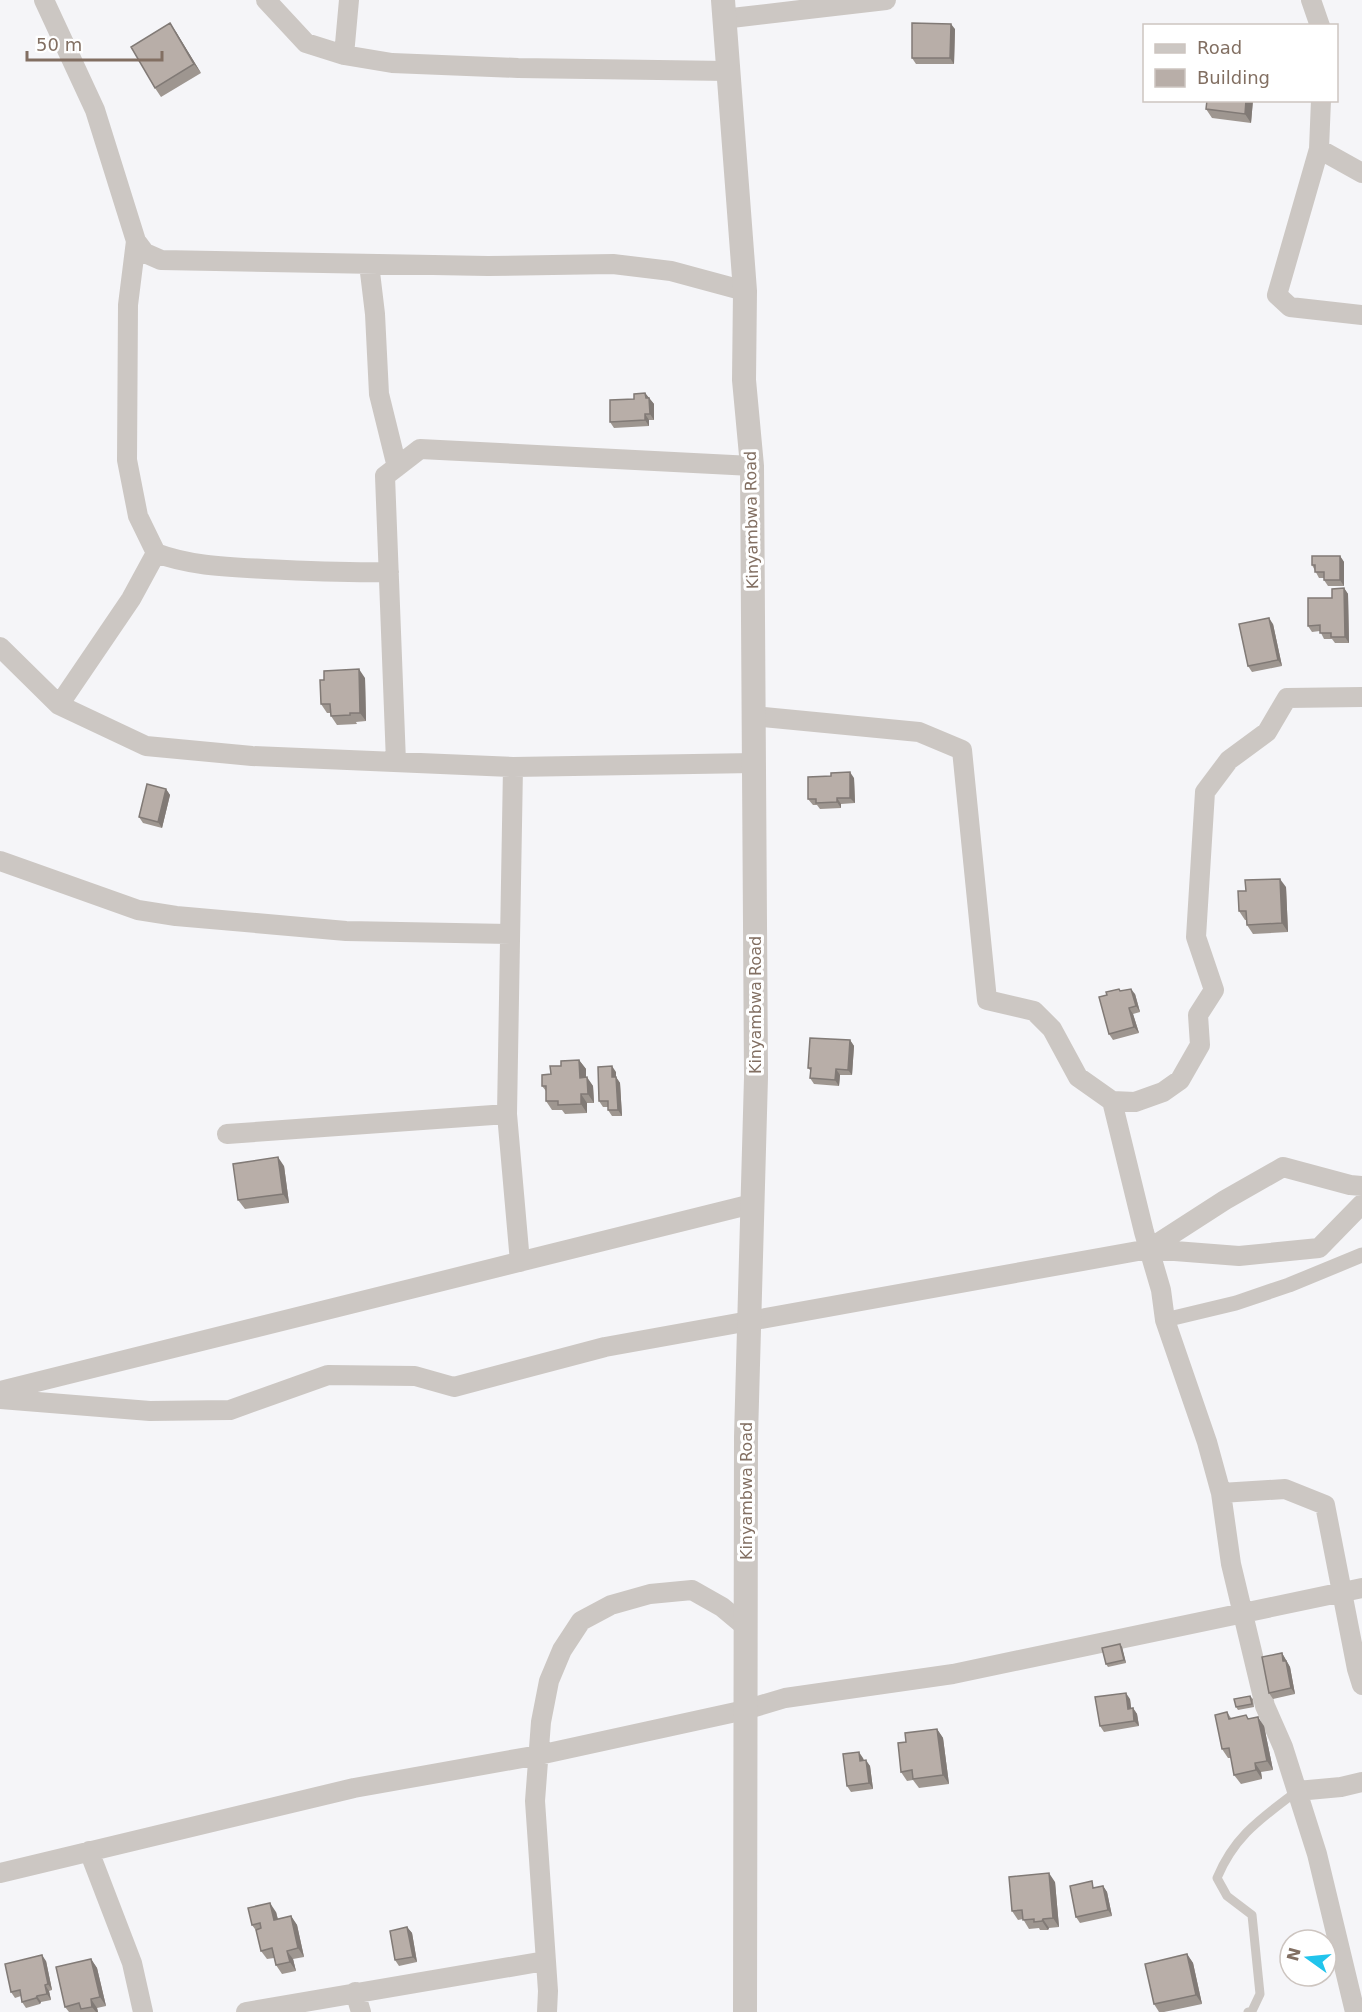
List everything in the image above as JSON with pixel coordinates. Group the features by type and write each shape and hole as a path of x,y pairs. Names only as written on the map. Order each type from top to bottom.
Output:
{"street":[{"path":"44,0 95,110 136,241 145,253 161,260 488,266 613,264 671,271 745,291"},
{"path":"266,0 306,43 344,55 392,63 518,68 728,71"},
{"path":"344,55 349,0"},
{"path":"723,9 886,0"},
{"path":"1311,0 1319,24"},
{"name":"Kinyambwa Road","path":"723,9 745,291 744,381 752,466 756,1077 746,1437 745,2012"},
{"path":"1321,102 1319,149 1276,295 1290,307 1362,315"},
{"path":"1319,149 1362,173"},
{"path":"136,241 128,305 127,460 138,516 156,553 175,561 233,567 333,573 389,572"},
{"path":"369,264 375,314 379,394 397,467"},
{"path":"396,762 385,477 397,467 420,449 752,466"},
{"path":"59,705 131,599 156,553"},
{"path":"0,647 59,705 146,746 252,756 513,766 754,763"},
{"path":"753,716 919,732 962,750 987,1000 1034,1011 1052,1029 1078,1077 1112,1101 1135,1102 1163,1092 1180,1080 1200,1045 1198,1015 1214,990 1196,937 1204,792 1229,760 1267,732 1287,698 1362,697"},
{"path":"513,766 507,1114 520,1262"},
{"path":"0,861 138,910 176,916 346,931 510,934"},
{"path":"1112,1101 1161,1290 1165,1320 1207,1442 1221,1492 1231,1564 1265,1706 1283,1747 1317,1854 1355,2012"},
{"path":"227,1134 507,1114"},
{"path":"1149,1249 1224,1200 1283,1167 1350,1185 1362,1186"},
{"path":"2,1390 752,1204"},
{"path":"2,1390 150,1411 230,1410 328,1375 415,1376 454,1387 605,1347 1149,1249 1239,1256 1319,1248 1362,1204"},
{"path":"1165,1320 1236,1303 1290,1285 1362,1255"},
{"path":"1221,1492 1285,1489 1325,1505 1362,1685"},
{"path":"0,1873 354,1788 539,1755 746,1710 785,1698 953,1674 1362,1588"},
{"path":"547,2012 535,1801 542,1722 549,1681 562,1650 581,1621 611,1605 650,1594 692,1590 722,1607 746,1627"},
{"path":"1297,1791 1341,1787 1362,1782"},
{"path":"89,1851 132,1963 143,2012"},
{"path":"246,2012 545,1961"},
{"path":"355,1992 362,2012"}],"lane":[{"path":"1248,2012 1252,2011 1260,1994 1252,1915 1227,1896 1217,1878 1225,1857 1247,1829 1297,1791"}],"building":[{"path":"170,23 194,64 155,88 131,47"},
{"path":"912,23 951,24 950,58 912,58"},
{"path":"1207,102 1246,102 1245,114 1206,109"},
{"path":"645,393 646,398 649,398 650,414 645,414 645,420 610,422 610,400 634,399 634,394"},
{"path":"1312,556 1340,556 1340,580 1324,580 1324,572 1315,572"},
{"path":"1344,588 1345,637 1331,637 1331,633 1320,633 1320,625 1308,626 1308,598 1332,598 1332,589"},
{"path":"1269,618 1278,660 1248,666 1239,624"},
{"path":"359,669 360,713 331,716 330,704 321,704 320,680 324,680 324,671"},
{"path":"850,772 850,798 837,798 837,802 816,803 816,799 808,799 808,777"},
{"path":"147,784 166,789 158,822 139,817"},
{"path":"1280,879 1282,923 1247,925 1246,911 1239,911 1238,891 1246,891 1245,880"},
{"path":"1119,989 1120,991 1131,989 1136,1006 1129,1008 1134,1027 1109,1034 1099,997 1107,995 1106,992"},
{"path":"810,1038 850,1040 848,1070 836,1069 835,1080 810,1078 811,1068 808,1068"},
{"path":"579,1060 580,1078 587,1077 588,1094 581,1094 581,1104 558,1105 558,1101 546,1101 546,1086 542,1086 542,1075 551,1074 550,1066 561,1066 561,1061"},
{"path":"612,1066 612,1077 616,1077 618,1110 608,1110 608,1101 599,1101 598,1067"},
{"path":"278,1157 283,1194 238,1200 233,1164"},
{"path":"1120,1644 1124,1660 1106,1664 1102,1648"},
{"path":"1282,1653 1283,1661 1286,1661 1291,1688 1269,1693 1262,1657"},
{"path":"1126,1693 1128,1709 1133,1708 1134,1721 1100,1726 1095,1697"},
{"path":"1250,1696 1252,1704 1236,1707 1234,1699"},
{"path":"1227,1712 1229,1719 1246,1715 1248,1719 1258,1717 1267,1761 1255,1763 1256,1770 1234,1775 1229,1748 1222,1749 1215,1715"},
{"path":"937,1729 943,1775 913,1779 912,1770 901,1772 898,1743 906,1742 905,1733"},
{"path":"859,1752 860,1761 866,1760 869,1783 847,1786 843,1754"},
{"path":"1049,1873 1053,1918 1034,1922 1034,1919 1023,1920 1022,1910 1012,1911 1009,1877"},
{"path":"1092,1881 1093,1888 1103,1886 1108,1910 1076,1917 1070,1886"},
{"path":"270,1903 274,1920 291,1916 298,1948 287,1951 290,1962 276,1965 272,1948 261,1951 256,1930 261,1928 260,1923 252,1925 248,1908"},
{"path":"407,1927 413,1957 395,1960 390,1931"},
{"path":"1187,1954 1196,1995 1154,2004 1145,1964"},
{"path":"42,1955 48,1984 45,1985 47,1994 22,2002 20,1990 11,1992 5,1964"},
{"path":"91,1959 100,1997 91,1999 92,2007 81,2009 79,2003 65,2007 56,1967"}]}
